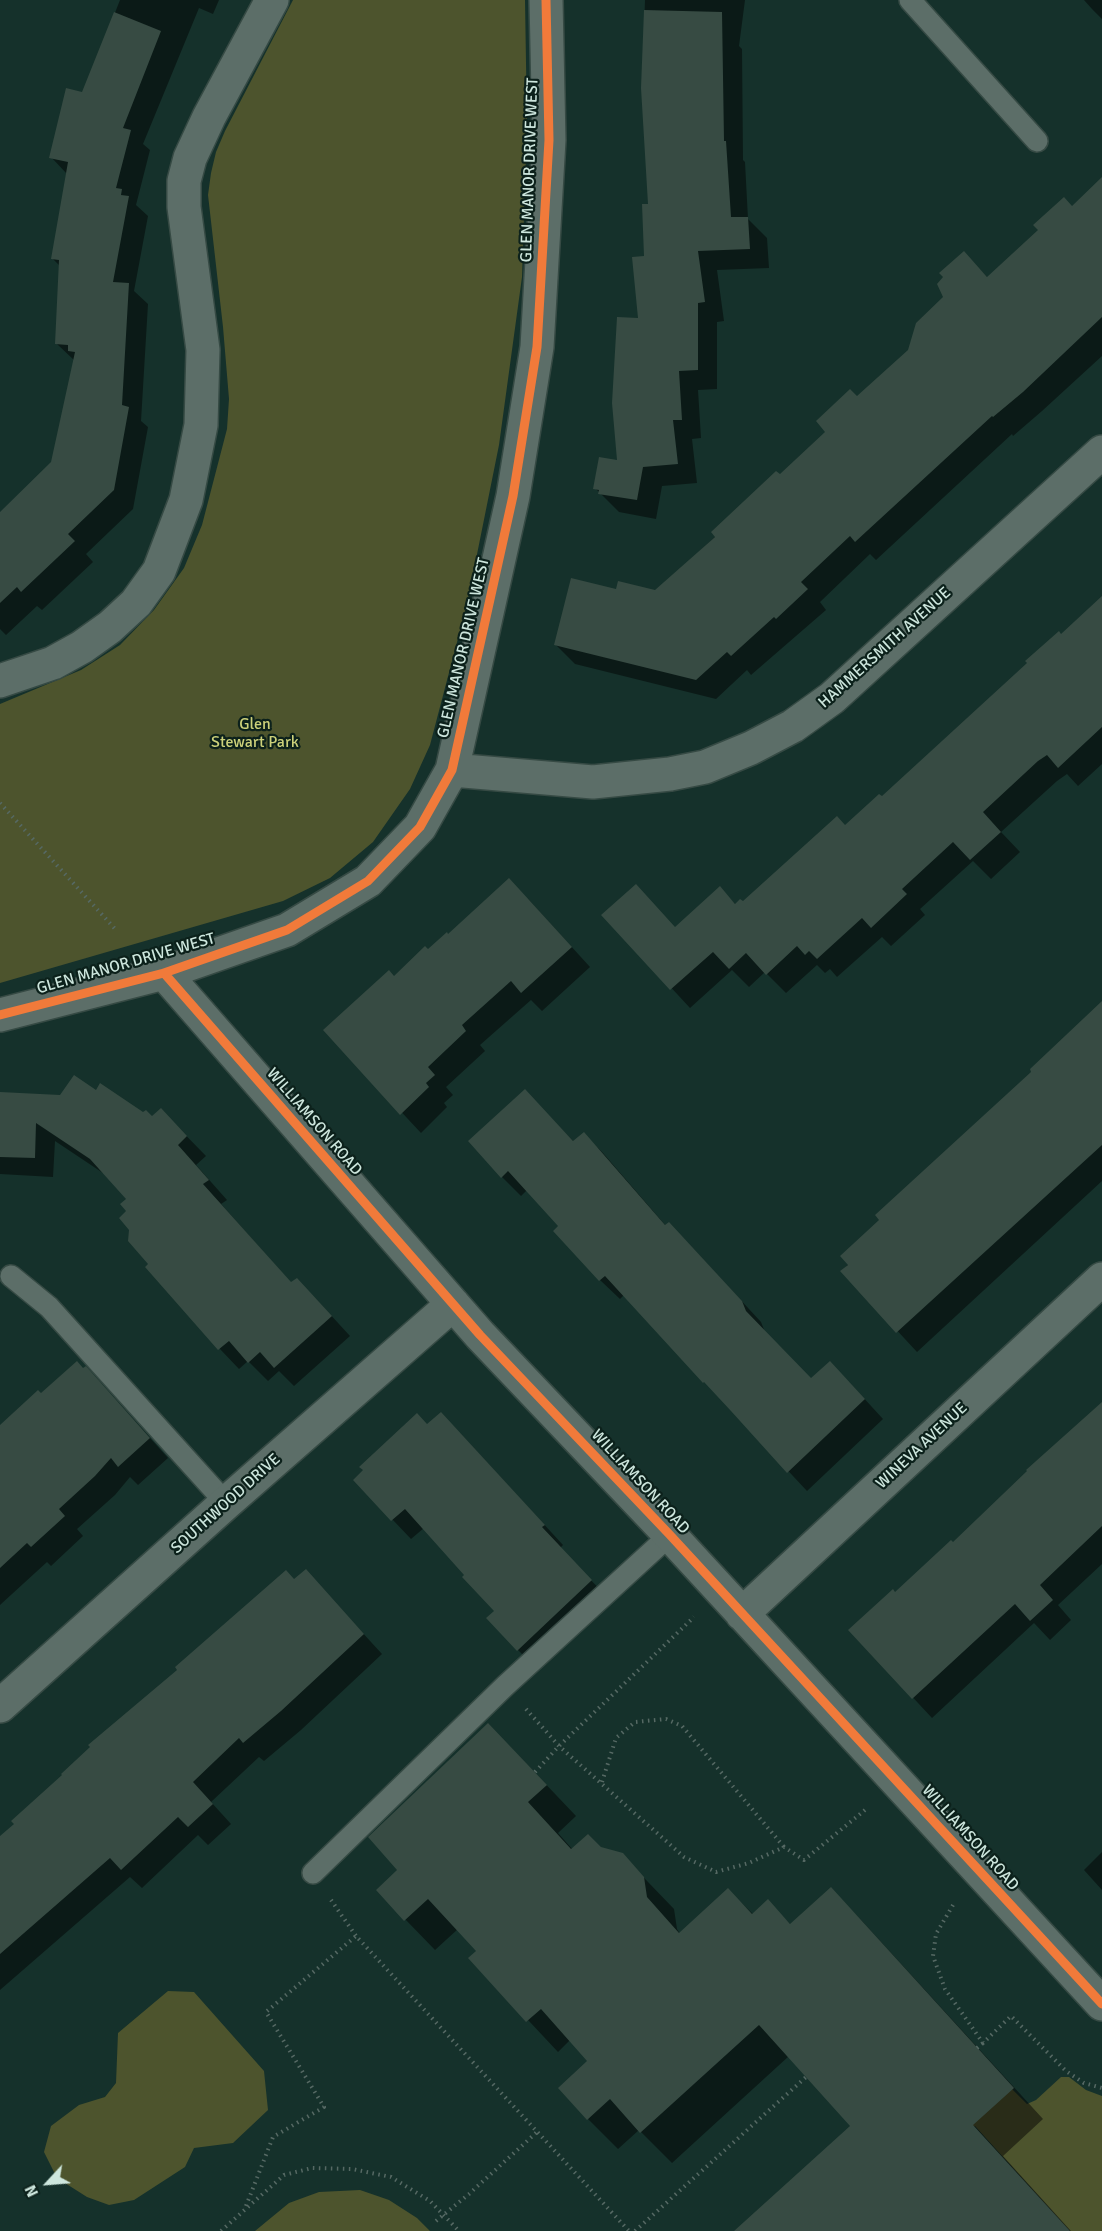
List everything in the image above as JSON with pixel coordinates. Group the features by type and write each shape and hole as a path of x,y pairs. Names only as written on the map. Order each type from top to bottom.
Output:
{"street":[{"path":"0,681 53,663 91,641 136,603 159,571 186,500 201,425 203,350 184,207 184,181 190,158 209,117 272,0"},
{"name":"GLEN MANOR DRIVE WEST","path":"0,1015 164,973 287,930 368,881 420,827 452,770 513,496 537,347 549,140 546,0"},
{"name":"HAMMERSMITH AVENUE","path":"452,770 593,782 670,774 705,766 751,748 793,726 832,698 1102,452"},
{"name":"WILLIAMSON ROAD","path":"164,973 453,1304 670,1535 1102,2004"},
{"name":"WINEVA AVENUE","path":"742,1614 1102,1279"},
{"name":"SOUTHWOOD DRIVE","path":"0,1706 226,1503 453,1304"}],"lane":[{"path":"910,0 1037,141"},
{"path":"11,1276 49,1307 226,1503"},
{"path":"313,1873 505,1686 670,1535"}],"path":[{"path":"0,804 117,931"},
{"path":"535,1772 559,1746 701,1610"},
{"path":"505,1686 559,1746 684,1857 716,1872 749,1863 784,1847"},
{"path":"602,1782 616,1738 635,1722 666,1719 682,1726 784,1847 804,1860 865,1810"},
{"path":"313,1873 356,1936 629,2231"},
{"path":"953,1905 936,1934 933,1956 945,1989 983,2043"},
{"path":"246,2206 273,2137 324,2107 266,2012 356,1936"},
{"path":"977,2048 1011,2016 1066,2071 1084,2083 1102,2088"},
{"path":"635,2231 806,2077"},
{"path":"436,2221 537,2132"},
{"path":"221,2231 246,2206 284,2175 312,2168 352,2169 391,2177 430,2201 459,2231"}],"green space":[{"name":"Glen Stewart Park","path":"293,0 525,0 527,125 522,277 499,445 467,604 430,745 410,789 373,842 330,878 283,901 0,983 0,704 81,670 120,645 154,610 184,568 202,525 227,429 229,399 208,195 211,173 216,152 225,131"},
{"path":"168,1991 194,1992 264,2071 268,2110 233,2143 194,2148 185,2167 134,2200 109,2205 87,2197 57,2178 44,2152 51,2126 79,2105 105,2097 116,2083 118,2033"},
{"path":"1061,2077 1069,2077 1086,2090 1102,2096 1102,2231 1070,2231 975,2126 971,2129 968,2125 1012,2089 1027,2104 1036,2100"},
{"path":"360,2190 389,2200 417,2218 430,2231 255,2231 289,2203 319,2192"}],"building":[{"path":"644,10 722,12 724,141 726,141 731,217 748,217 750,249 698,251 705,302 698,303 698,370 679,371 682,420 673,420 678,464 643,467 637,500 598,494 599,490 593,489 599,457 617,460 612,403 617,317 638,318 632,257 644,256 642,204 648,204 641,88"},
{"path":"114,12 161,31 123,128 131,130 116,188 122,189 121,195 129,196 113,282 129,283 122,405 129,407 114,490 68,534 75,541 21,592 17,587 0,603 0,512 51,462 75,352 68,351 68,345 55,344 59,260 51,259 68,162 49,158 66,88 82,92"},
{"path":"1102,177 1102,317 1023,392 992,416 855,542 850,536 801,582 808,589 776,619 774,617 731,656 727,652 696,680 554,645 571,578 616,589 618,581 655,590 715,537 711,532 776,471 780,474 825,432 816,421 850,389 857,396 908,350 916,323 943,297 937,284 943,277 939,273 964,251 987,277 1038,230 1033,225 1064,197 1072,206"},
{"path":"1102,596 1102,727 1058,768 1047,755 1038,761 983,812 1001,832 970,860 953,842 902,889 907,894 871,928 862,918 817,959 809,951 805,955 797,946 766,975 746,953 729,969 713,952 670,990 601,915 636,884 675,927 720,886 735,904 740,899 743,901 837,816 845,825 879,794 882,796 1027,663 1025,661 1059,631 1061,634"},
{"path":"509,878 572,947 521,993 511,981 462,1025 466,1031 428,1067 435,1075 426,1083 429,1087 400,1115 323,1030 389,970 394,976 425,946 428,949 447,932 448,934"},
{"path":"1102,1001 1102,1145 896,1333 840,1271 848,1265 840,1256 879,1220 875,1215 1031,1072 1030,1069"},
{"path":"74,1075 96,1090 100,1083 143,1112 146,1110 152,1116 161,1108 187,1136 178,1145 209,1180 203,1184 291,1282 297,1278 332,1316 274,1368 260,1352 248,1363 229,1341 218,1350 145,1267 148,1264 128,1241 129,1230 119,1218 126,1211 120,1204 126,1199 90,1159 36,1123 35,1158 0,1157 0,1092 60,1095"},
{"path":"525,1089 573,1141 584,1132 665,1225 669,1222 742,1301 746,1311 811,1378 830,1361 865,1399 787,1473 605,1276 599,1281 553,1231 558,1226 508,1171 501,1178 468,1141"},
{"path":"77,1361 83,1368 86,1366 150,1438 118,1467 111,1458 59,1509 65,1516 31,1547 27,1543 0,1568 0,1425 38,1390 41,1393"},
{"path":"1102,1402 1102,1526 1040,1585 1053,1600 1030,1621 1015,1604 912,1699 848,1630 893,1589 895,1592 951,1540 953,1542 1026,1470"},
{"path":"441,1412 545,1525 542,1527 592,1580 517,1651 486,1618 494,1611 405,1509 391,1521 353,1480 363,1470 359,1467 417,1413 427,1424"},
{"path":"306,1569 364,1634 281,1711 243,1743 239,1738 193,1782 213,1804 188,1827 178,1817 121,1870 110,1858 0,1954 0,1836 14,1824 11,1821 62,1775 90,1747 88,1745 177,1670 175,1667 286,1570 294,1579"},
{"path":"488,1723 547,1785 528,1802 571,1849 588,1834 601,1847 623,1853 644,1877 647,1897 679,1933 728,1888 752,1914 768,1899 790,1924 831,1887 1014,2088 973,2125 1070,2231 734,2231 850,2126 759,2025 640,2133 610,2099 587,2120 558,2088 587,2061 541,2009 526,2022 468,1958 476,1951 428,1899 404,1921 376,1890 397,1870 368,1837"}],"cycle path":[{"path":"0,1015 164,973 287,930 368,881 420,827 452,770 513,496 537,347 549,140 546,0"},
{"path":"164,973 480,1335 670,1535 1102,2004"}]}
